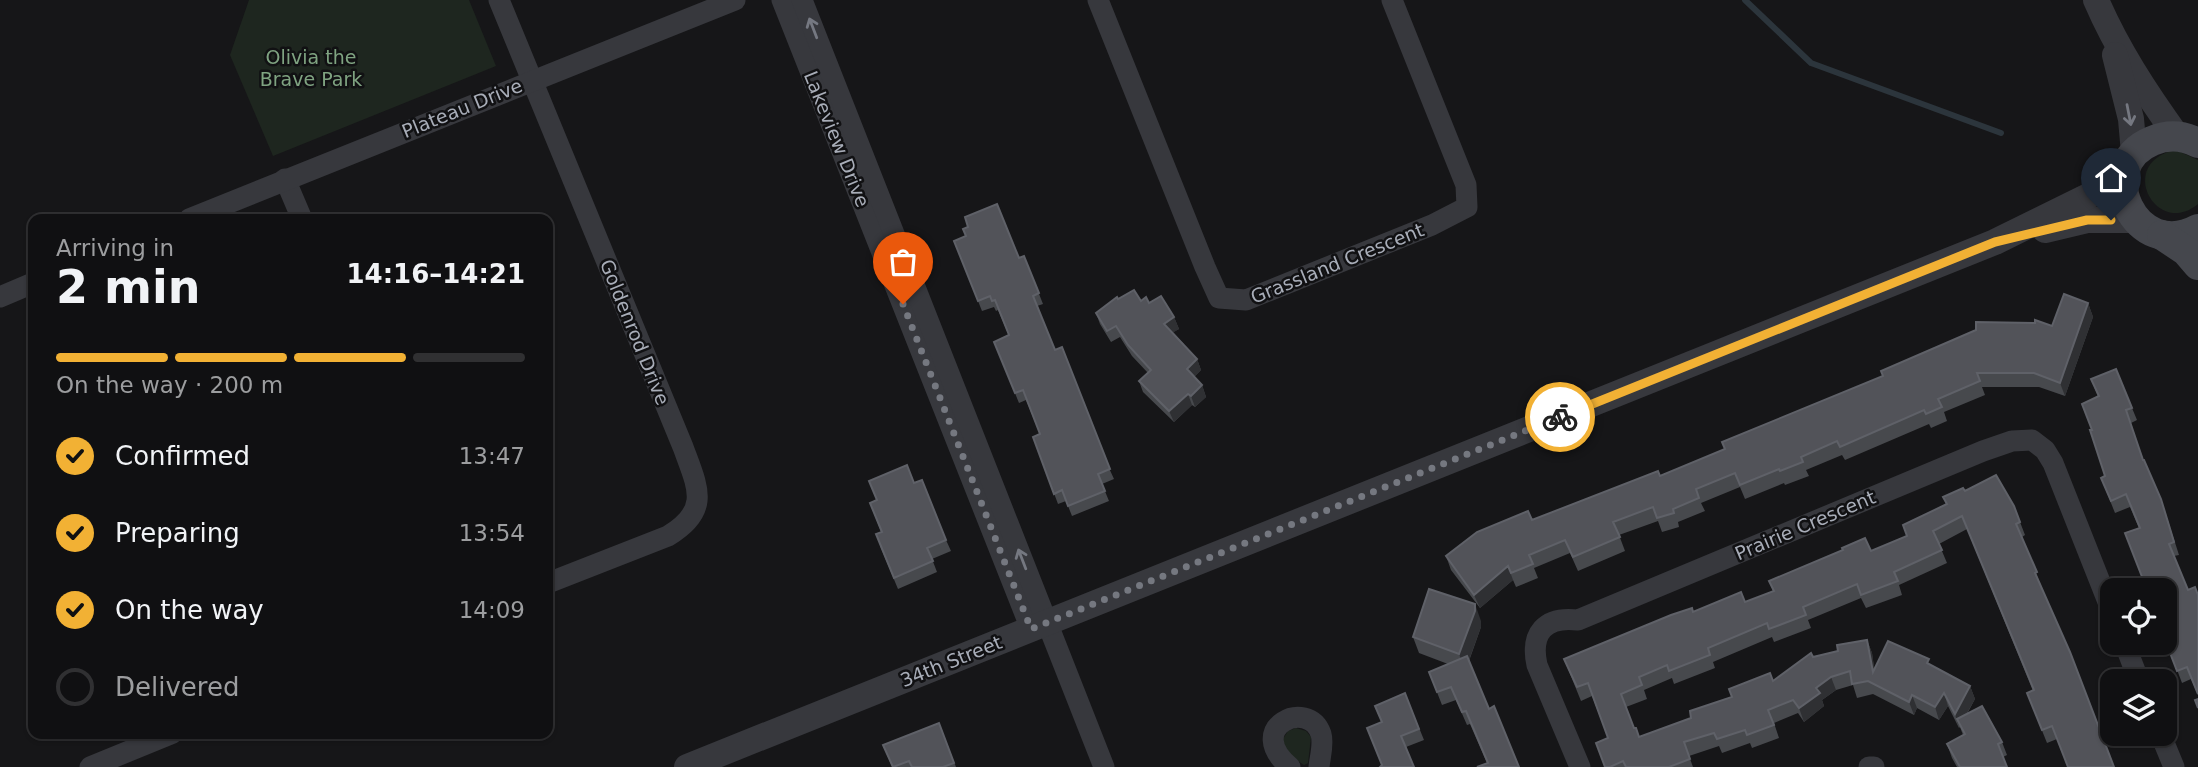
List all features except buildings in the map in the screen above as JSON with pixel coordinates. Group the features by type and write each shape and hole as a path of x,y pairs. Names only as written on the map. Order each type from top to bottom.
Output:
{"main road":[{"path":"2188,139 2161,137 2146,143 2129,166 2125,201 2136,220 2148,230 2162,235 2186,251 2198,265"},
{"path":"2162,235 2176,236 2198,229"}],"street":[{"name":"Goldenrod Drive","path":"499,0 682,447 694,479 697,498 695,513 686,526 668,536 553,581"},
{"name":"Plateau Drive","path":"201,214 736,0"},
{"name":"Lakeview Drive","path":"782,0 1039,626"},
{"name":"Lakeview Drive","path":"802,0 1039,626"},
{"name":"Grassland Crescent","path":"1098,0 1219,298 1246,300 1432,225 1467,207 1466,185 1392,0"},
{"path":"2096,0 2109,30 2147,94 2188,139"},
{"path":"2109,30 2131,119 2129,166"},
{"name":"34th Street","path":"687,767 1995,242 2129,166"},
{"path":"285,179 300,214"},
{"name":"34th Street","path":"1995,242 2087,220 2136,220"},
{"path":"0,297 28,285"},
{"name":"Prairie Crescent","path":"1580,767 1537,666 1533,650 1535,639 1551,621 1565,618 1578,620 1983,451 2012,441 2032,440 2045,450 2053,463 2100,582"},
{"path":"1039,626 1104,767"},
{"path":"1290,767 1275,751 1274,734 1284,721 1299,717 1316,725 1321,734 1319,767"},
{"path":"90,767 158,739"},
{"path":"2165,746 2174,767"}],"green space":[{"name":"Olivia the Brave Park","path":"249,0 469,0 496,66 273,156 230,55"},
{"path":"2176,150 2198,160 2198,204 2182,212 2168,212 2156,205 2148,195 2145,182 2148,168 2158,157"},
{"path":"1296,728 1306,731 1311,737 1308,763 1304,765 1286,753 1283,739 1288,731"}],"waterway":[{"path":"1745,0 1811,63 2001,133"}],"way so far":[{"path":"903,304 1031,629 1560,417"}],"route":[{"path":"1560,417 1995,242 2087,220 2111,220"}]}
